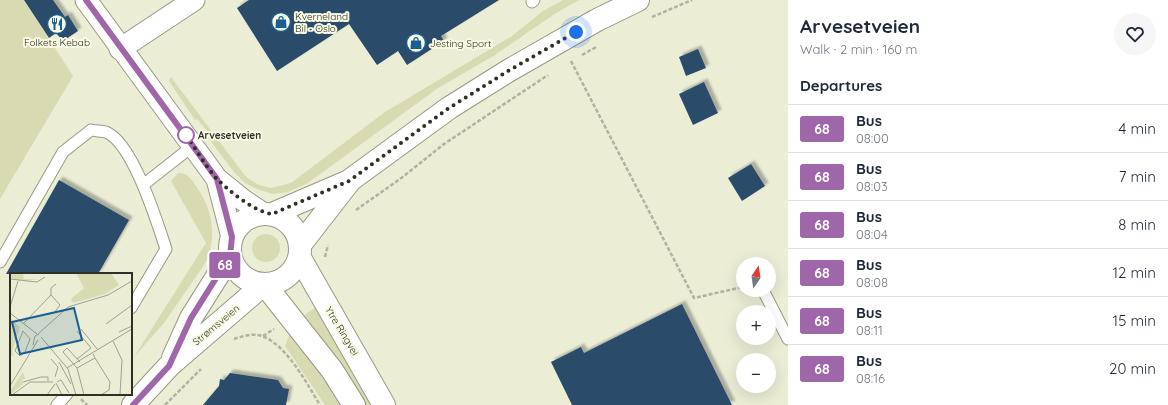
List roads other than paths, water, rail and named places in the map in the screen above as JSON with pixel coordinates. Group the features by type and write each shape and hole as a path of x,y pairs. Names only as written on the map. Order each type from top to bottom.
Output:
{"main road":[{"path":"349,181 300,251 296,266 287,277 275,283 264,285 246,279 233,265 231,247 237,228 244,220 268,214 349,181 449,108 508,71 597,20 638,0"},
{"path":"268,214 282,218 291,225 297,234 300,251"},
{"name":"Strømsveien","path":"169,366 191,318 231,247"},
{"name":"Ytre Ringvei","path":"300,251 384,405"},
{"path":"264,285 328,364 354,405"},
{"name":"Strømsveien","path":"133,405 169,366 264,285"}],"street":[{"path":"86,0 120,49 194,145 217,179 243,200 268,214"},
{"path":"120,49 194,0"},
{"path":"217,179 231,247"}],"lane":[{"path":"0,262 63,152 91,130 107,133 121,145 143,185 166,249 132,306"},
{"path":"143,185 194,145"},
{"path":"767,297 788,339"},
{"path":"57,405 67,395"}],"place":[{"name":"Kverneland Bil - Oslo","path":"281,22"},
{"name":"Folkets Kebab","path":"57,24"},
{"name":"Jesting Sport","path":"416,43"},
{"name":"Arvesetveien","path":"186,135"}]}
